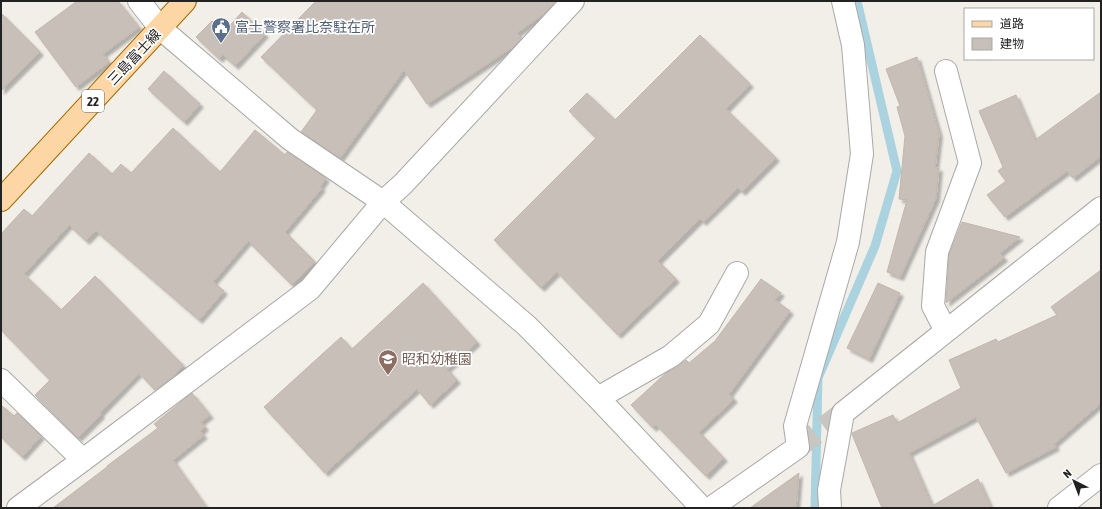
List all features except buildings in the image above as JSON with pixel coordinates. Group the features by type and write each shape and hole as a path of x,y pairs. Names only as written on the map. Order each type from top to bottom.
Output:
{"main road":[{"name":"三島富士線","path":"1,200 184,1"}],"street":[{"path":"139,1 160,28 290,139 383,202 527,326 598,398 702,508"},
{"path":"18,508 310,289 383,202 403,184 573,1"},
{"path":"711,508 798,447 795,426 848,242 862,154 853,45 843,1"},
{"path":"946,71 970,162 937,252 933,306 946,330"},
{"path":"830,508 829,490 843,413 1101,208"},
{"path":"598,398 671,356 709,324 737,273"},
{"path":"1,380 83,460"},
{"path":"1059,508 1077,501 1101,475"}],"waterway":[{"path":"815,508 818,378 875,246 897,171 857,1"}],"tunnel":[{"path":"798,447 843,413"}],"place":[{"name":"富士警察署比奈駐在所","path":"221,44"},
{"name":"昭和幼稚園","path":"388,376"}]}
